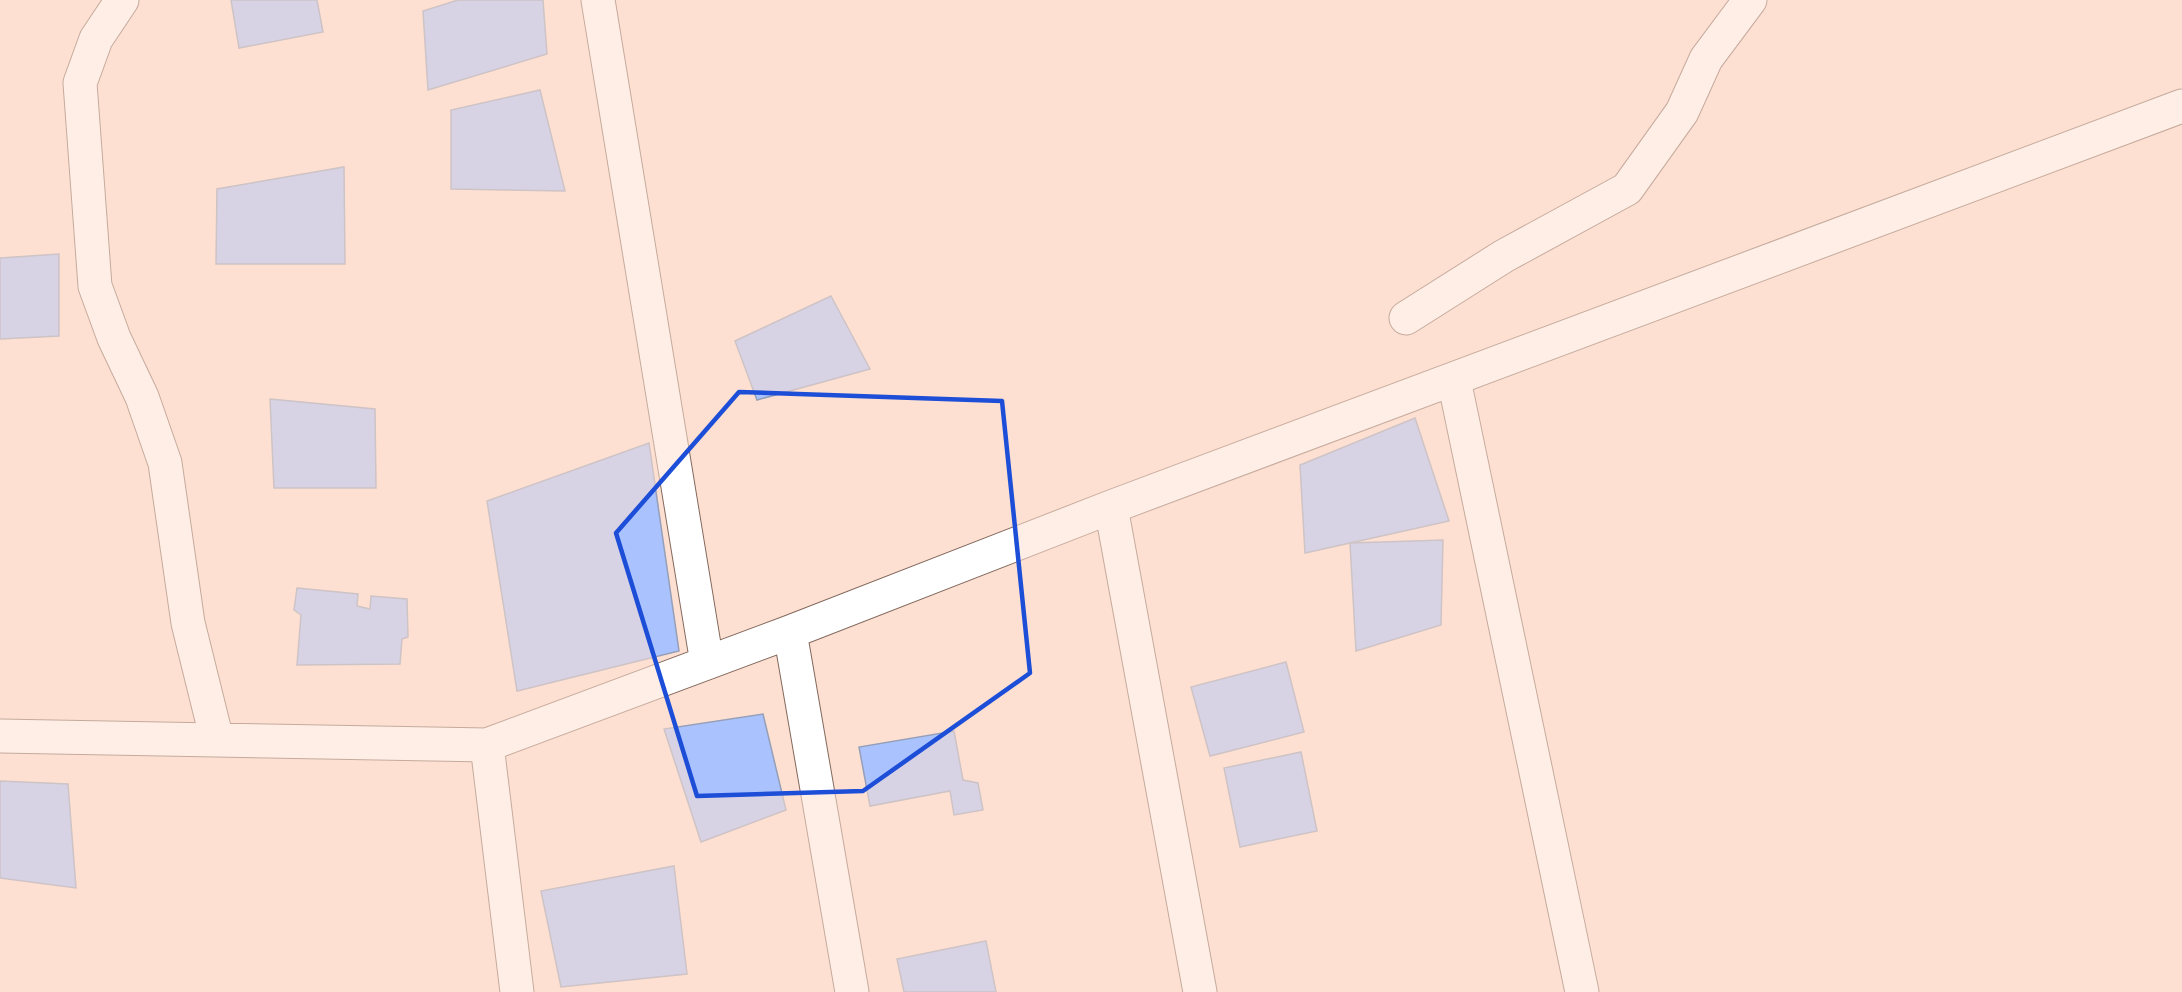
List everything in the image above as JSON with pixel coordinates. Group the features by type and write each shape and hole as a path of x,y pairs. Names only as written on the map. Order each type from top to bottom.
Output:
{"street":[{"path":"122,0 96,39 80,83 95,286 114,339 142,397 165,464 188,623 217,741"},
{"path":"598,0 707,663"},
{"path":"1406,318 1504,256 1627,189 1682,112 1706,59 1750,0"},
{"path":"0,736 487,745 790,632 1111,507 2182,105"},
{"path":"1454,380 1582,992"},
{"path":"1111,507 1200,992"},
{"path":"790,632 852,992"},
{"path":"487,745 517,992"}],"highlighted area":[{"path":"739,392 1002,401 1030,673 863,791 697,796 616,533"}],"building":[{"path":"231,0 317,0 323,32 239,48"},
{"path":"458,0 543,0 547,54 428,90 423,11"},
{"path":"540,90 565,191 451,189 451,110"},
{"path":"344,167 345,264 216,264 217,189"},
{"path":"59,254 59,336 0,339 0,258"},
{"path":"831,296 870,369 757,400 735,341"},
{"path":"270,399 375,409 376,488 274,488"},
{"path":"1415,418 1449,521 1305,553 1300,465"},
{"path":"649,443 679,651 517,691 487,501"},
{"path":"1443,540 1441,625 1356,651 1350,543"},
{"path":"297,588 358,594 357,606 370,609 371,596 407,599 408,637 402,639 400,664 297,665 301,615 294,610"},
{"path":"1286,662 1304,732 1210,756 1191,687"},
{"path":"763,714 786,810 701,842 664,729"},
{"path":"954,731 963,780 978,783 983,810 954,815 950,791 870,806 859,747"},
{"path":"1301,752 1317,831 1240,847 1224,768"},
{"path":"0,781 68,784 76,888 0,878"},
{"path":"674,866 687,974 561,987 541,891"},
{"path":"986,941 996,992 904,992 897,959"}]}
